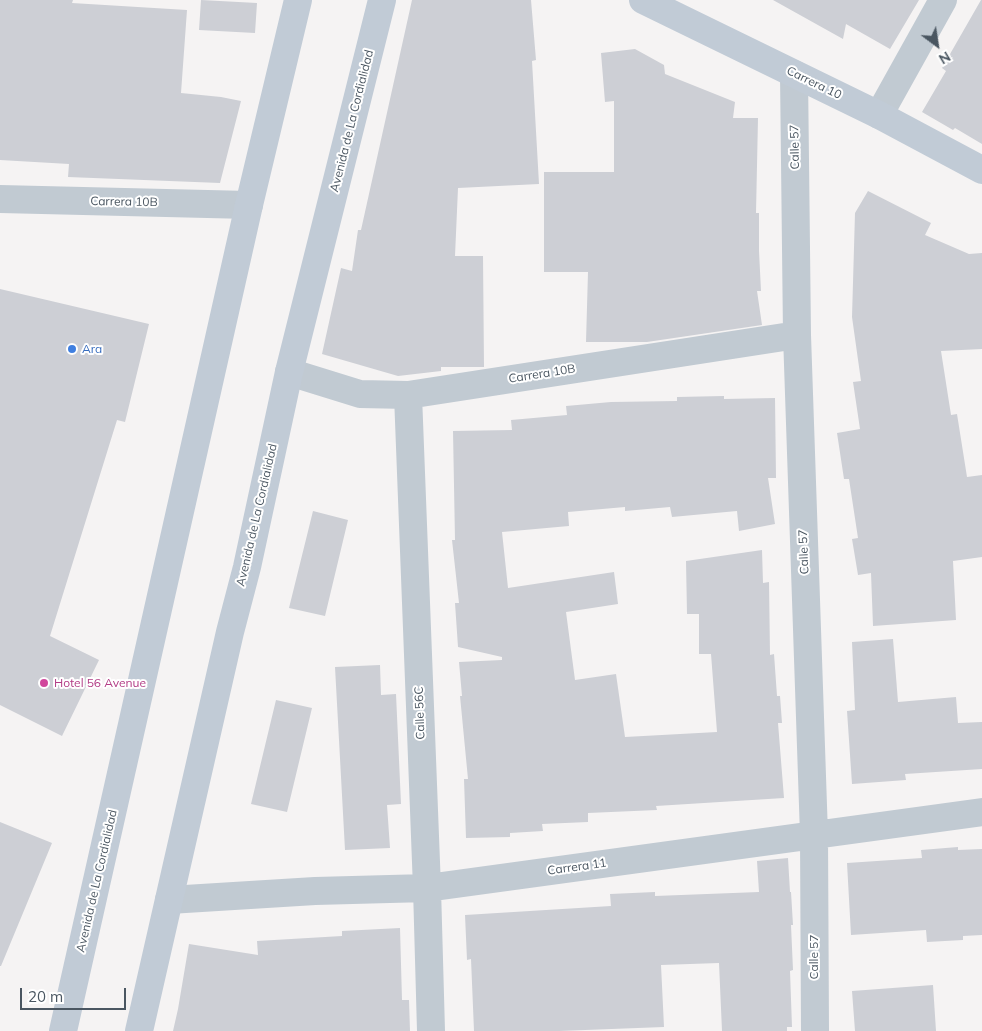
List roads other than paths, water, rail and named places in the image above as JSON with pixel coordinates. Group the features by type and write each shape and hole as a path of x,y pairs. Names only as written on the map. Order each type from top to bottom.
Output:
{"main road":[{"name":"Avenida de La Cordialidad","path":"63,1031 249,205 298,0"},
{"name":"Avenida de La Cordialidad","path":"139,1031 228,641 247,567 289,372 382,0"},
{"name":"Carrera 10","path":"643,0 880,114 982,170"}],"street":[{"path":"880,114 943,0"},
{"name":"Calle 57","path":"794,74 797,335 814,835 815,1031"},
{"name":"Carrera 10B","path":"0,199 249,205"},
{"name":"Carrera 10B","path":"289,372 360,394 408,395 797,335"},
{"name":"Calle 56C","path":"408,395 431,1031"},
{"name":"Carrera 11","path":"169,900 315,891 427,888 982,812"}],"place":[{"name":"Ara","path":"72,349"},
{"name":"Hotel 56 Avenue","path":"44,683"}]}
